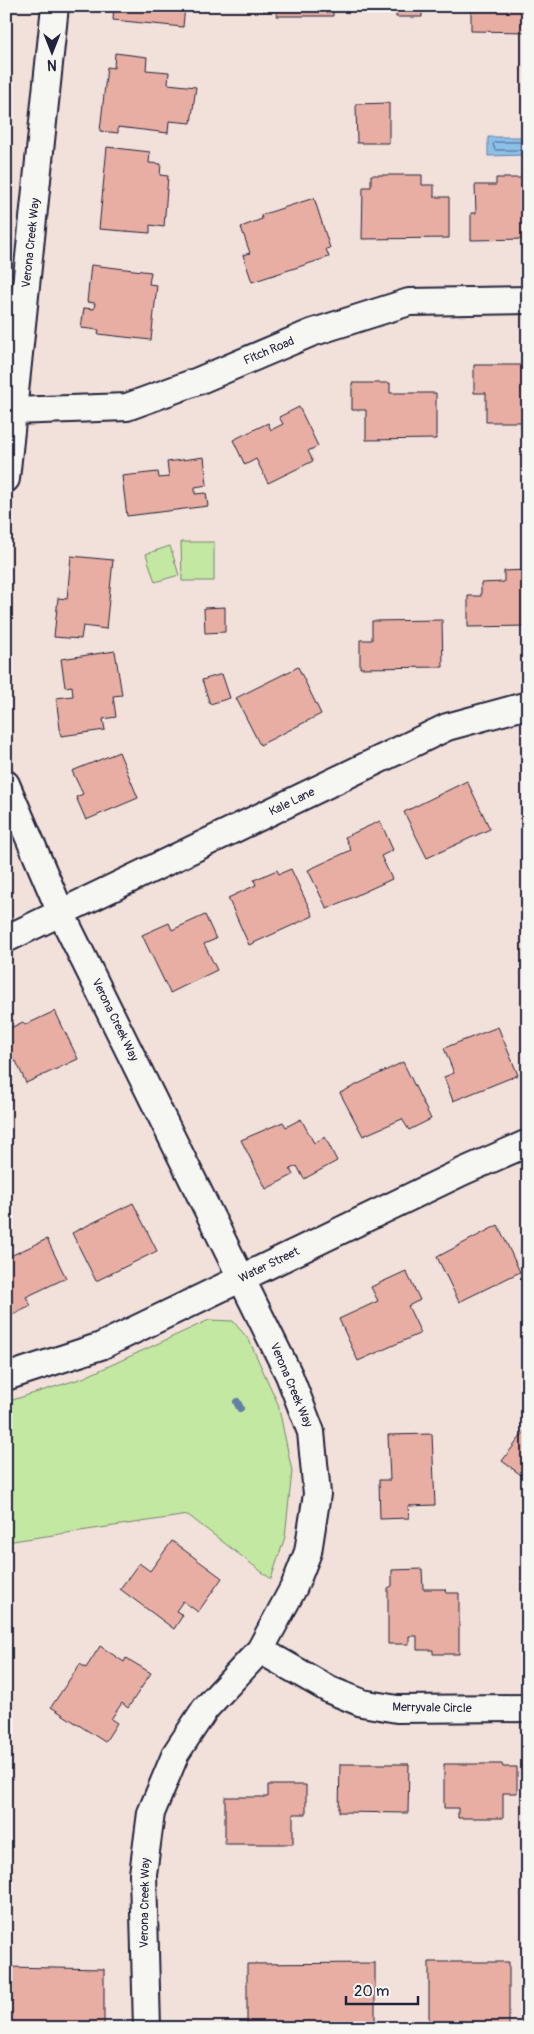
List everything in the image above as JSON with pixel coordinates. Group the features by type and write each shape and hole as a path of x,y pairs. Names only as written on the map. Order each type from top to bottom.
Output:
{"street":[{"name":"Verona Creek Way","path":"6,480 55,6"},
{"name":"Fitch Road","path":"13,412 127,407 311,333 409,302 528,300"},
{"name":"Kale Lane","path":"6,939 447,726 528,705"},
{"name":"Verona Creek Way","path":"6,784 61,913 289,1375 311,1432 317,1494 308,1552 294,1587 260,1650 205,1709 176,1753 151,1814 143,1874 146,2028"},
{"name":"Water Street","path":"6,1378 101,1346 464,1171 528,1143"},
{"name":"Merryvale Circle","path":"260,1650 330,1690 362,1703 397,1709 528,1708"}],"green space":[{"path":"181,542 214,542 214,581 182,581"},
{"path":"170,546 179,575 155,582 146,554"},
{"path":"209,1320 233,1321 249,1340 278,1404 292,1471 285,1537 271,1579 188,1515 6,1542 6,1402 83,1378"}],"water":[{"path":"488,137 526,137 526,155 488,156"}],"building":[{"path":"114,6 185,6 183,27 113,20"},
{"path":"263,6 333,6 333,16 277,16 277,11 263,11"},
{"path":"363,6 435,6 435,11 422,11 422,17 396,17 396,7"},
{"path":"471,6 528,6 528,32 471,31"},
{"path":"115,53 147,57 146,70 169,72 168,84 196,87 191,123 169,121 168,133 118,127 118,133 100,131 107,67 114,68"},
{"path":"389,103 389,143 357,143 356,104"},
{"path":"107,147 150,152 149,163 161,164 160,175 168,176 164,227 150,225 150,233 99,229"},
{"path":"371,175 422,175 422,185 434,185 434,197 449,197 449,238 362,239 363,187 371,187"},
{"path":"496,178 528,178 528,239 471,240 471,213 476,213 475,185 496,185"},
{"path":"314,198 330,248 326,249 329,257 252,282 243,255 250,253 241,227 262,219 261,215"},
{"path":"91,265 151,272 149,284 157,285 151,340 98,334 99,330 81,328 84,308 94,309 95,303 87,302"},
{"path":"474,365 528,365 528,422 486,422 486,393 474,393"},
{"path":"352,383 390,383 390,393 436,393 436,439 366,440 366,410 352,410"},
{"path":"299,407 318,446 308,451 313,461 268,483 256,459 245,465 233,440 268,423 271,430 283,424 279,417"},
{"path":"204,457 207,485 195,487 195,494 206,493 208,506 127,516 122,476 158,472 159,478 169,477 167,462"},
{"path":"71,556 113,560 106,629 83,626 81,639 54,637 58,598 67,599"},
{"path":"528,570 528,626 468,627 468,596 481,596 481,583 504,582 504,571"},
{"path":"225,607 225,632 205,633 204,608"},
{"path":"442,620 443,667 360,668 360,640 372,640 372,621"},
{"path":"115,651 122,695 113,696 116,717 103,719 105,730 61,736 56,698 73,696 72,686 65,687 61,659"},
{"path":"298,667 321,714 260,745 236,698"},
{"path":"222,674 230,698 210,704 202,680"},
{"path":"119,752 138,798 86,820 76,797 83,794 72,771"},
{"path":"467,781 490,829 427,858 404,812"},
{"path":"380,821 393,850 381,856 392,879 327,909 308,870 351,850 345,837"},
{"path":"291,869 313,916 249,945 228,898 256,885 254,880 277,870 279,874"},
{"path":"205,915 216,939 204,944 217,970 170,993 142,935 169,923 172,930"},
{"path":"55,1011 78,1059 26,1083 16,1061 6,1065 6,1030 23,1022 25,1025"},
{"path":"498,1027 518,1075 453,1101 444,1077 454,1073 444,1048"},
{"path":"403,1062 431,1119 409,1130 402,1119 363,1136 340,1093"},
{"path":"301,1119 314,1143 325,1137 337,1161 304,1179 297,1166 290,1169 293,1175 266,1189 241,1140 283,1122 286,1127"},
{"path":"133,1203 157,1251 96,1281 72,1233"},
{"path":"498,1225 520,1272 459,1302 437,1257"},
{"path":"47,1239 66,1278 26,1297 31,1306 6,1318 6,1258"},
{"path":"406,1271 420,1300 408,1306 421,1333 358,1361 339,1319 378,1301 371,1287"},
{"path":"528,1427 528,1480 502,1461"},
{"path":"432,1434 435,1505 408,1506 409,1518 380,1519 379,1480 390,1480 388,1435"},
{"path":"525,1530 528,1530 528,1562 525,1562"},
{"path":"172,1541 222,1578 198,1612 183,1601 176,1611 183,1615 174,1629 120,1589 139,1563 150,1571"},
{"path":"422,1569 423,1589 445,1589 446,1593 459,1593 459,1654 433,1654 433,1650 417,1650 417,1636 409,1636 409,1644 388,1644 388,1588 392,1586 392,1570"},
{"path":"527,1581 528,1650 526,1650"},
{"path":"100,1646 124,1662 126,1658 151,1673 128,1708 122,1703 111,1719 117,1723 105,1742 51,1707 80,1664 86,1668"},
{"path":"340,1764 409,1764 408,1813 339,1812"},
{"path":"444,1764 502,1764 503,1767 517,1767 517,1793 503,1793 503,1818 458,1818 458,1808 444,1808"},
{"path":"268,1785 306,1785 306,1814 293,1814 293,1844 225,1844 225,1797 268,1797"},
{"path":"429,1962 509,1962 509,2028 429,2028"},
{"path":"375,1963 375,2028 247,2028 247,1964"},
{"path":"6,1967 104,1969 104,2028 6,2028"}],"waterway":[{"path":"237,1402 240,1408"}]}
